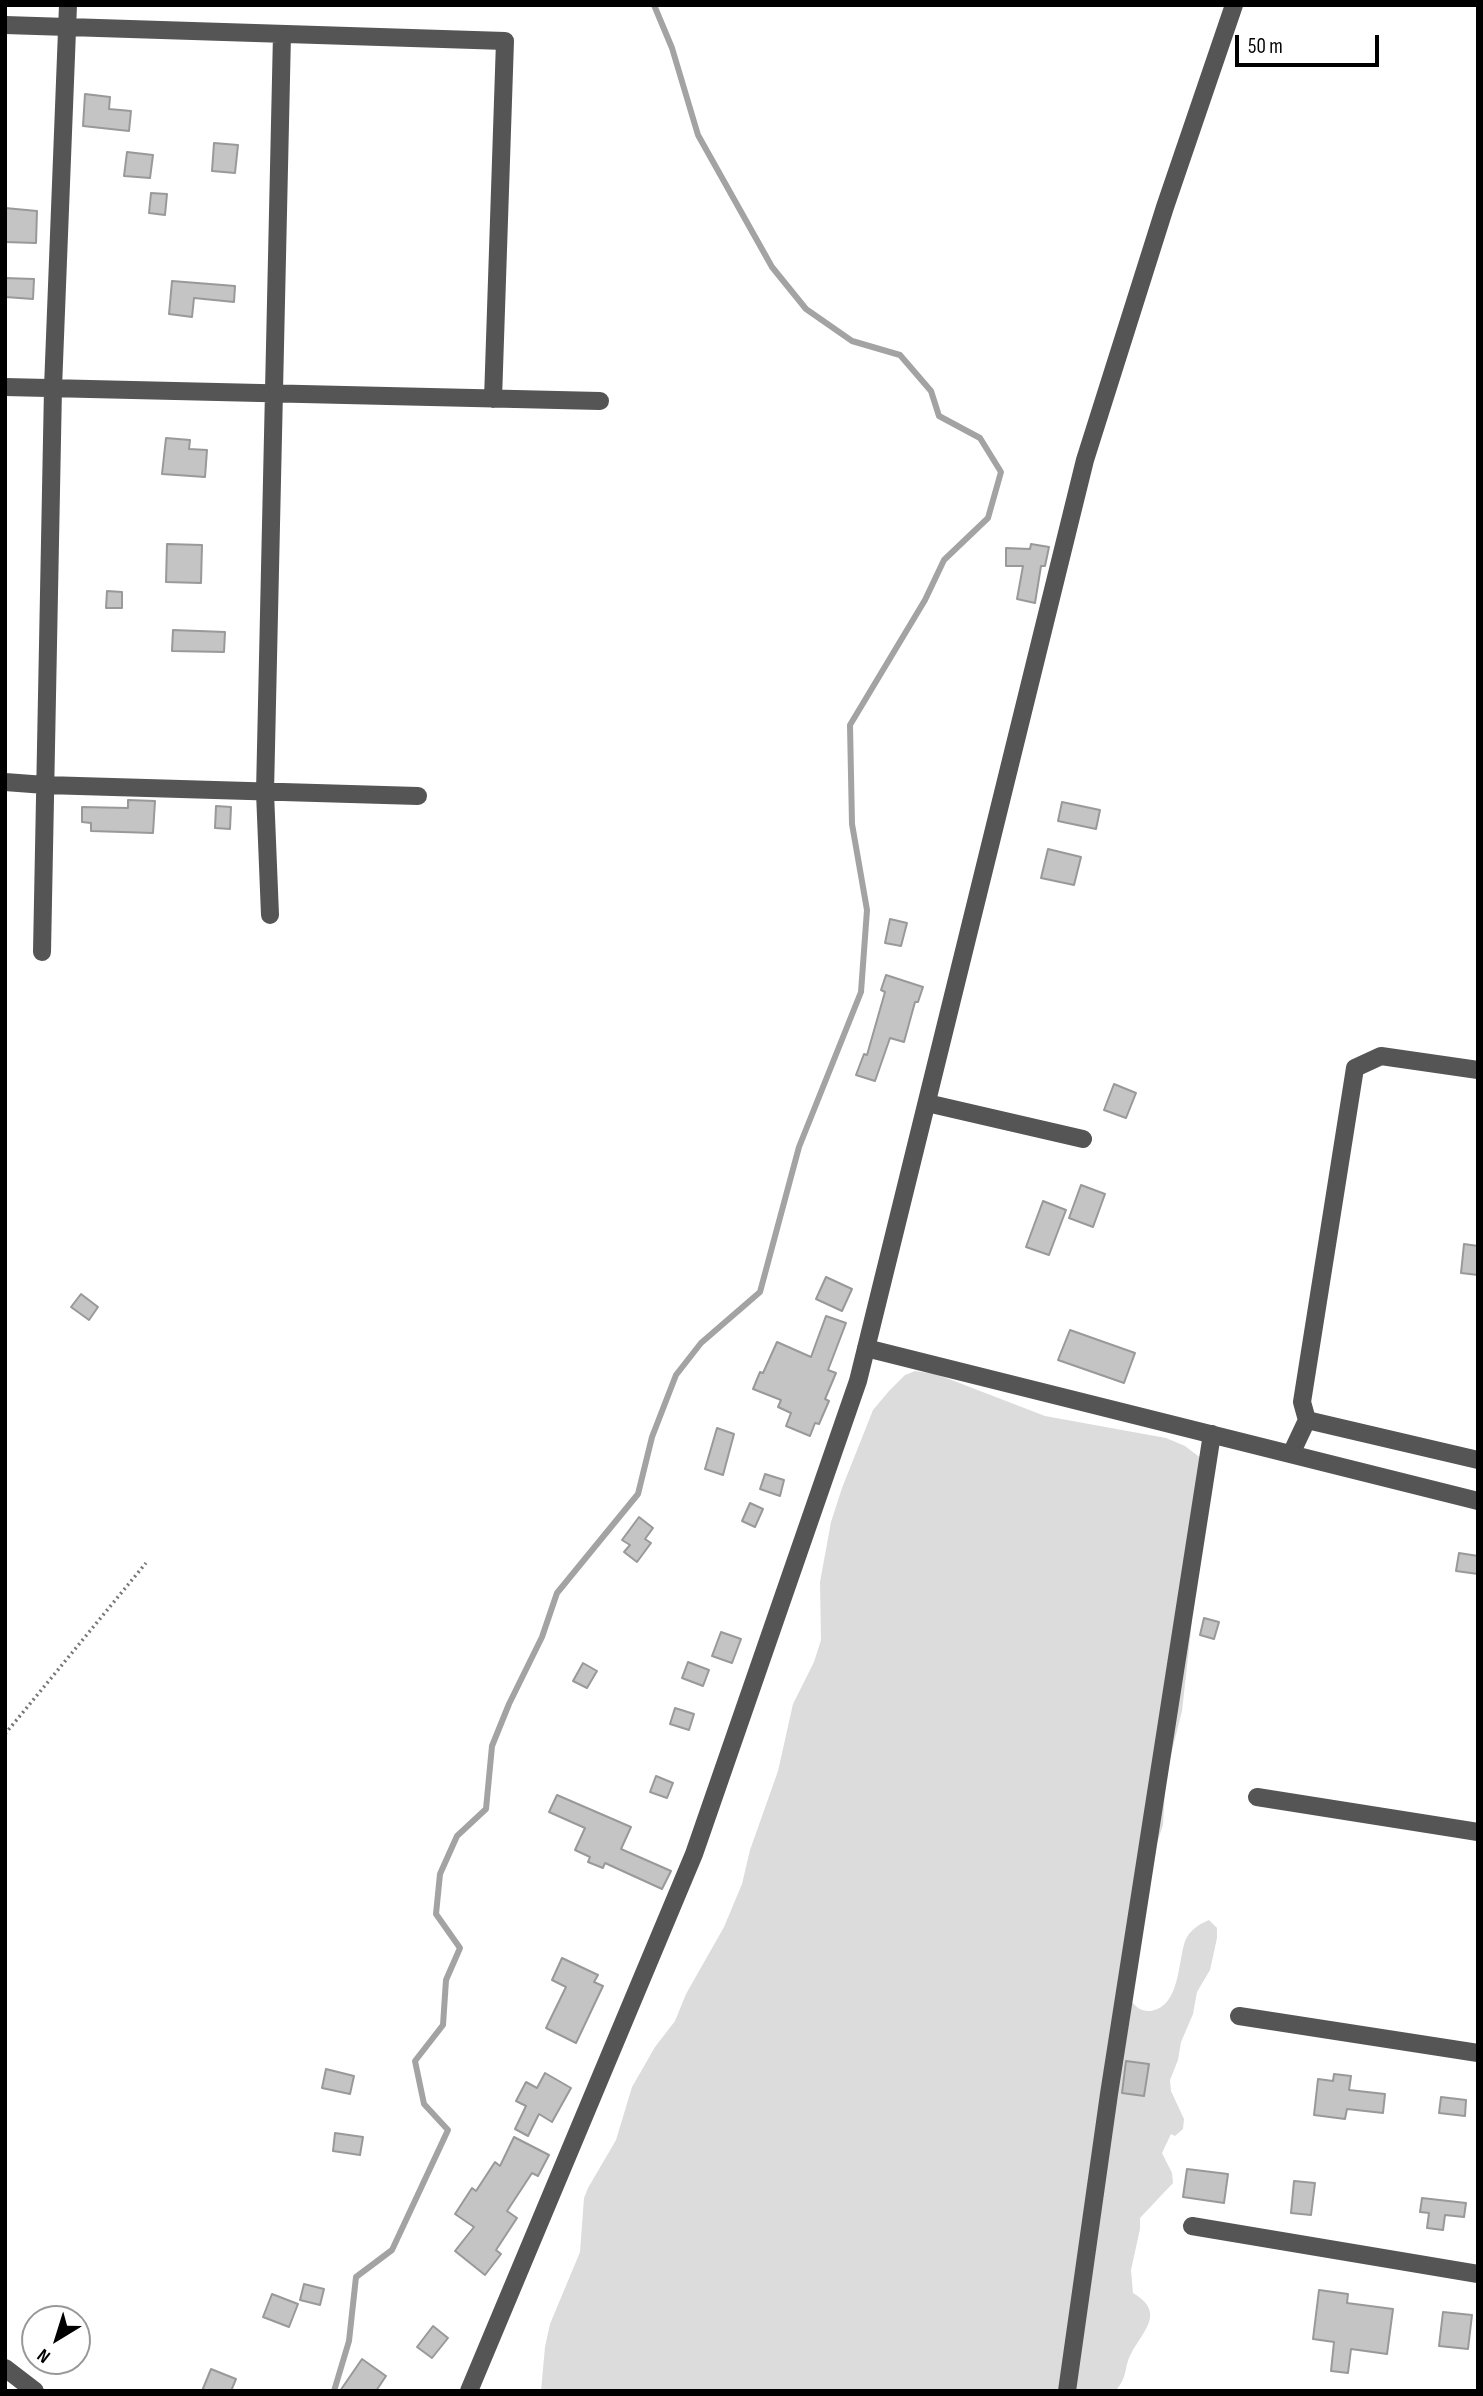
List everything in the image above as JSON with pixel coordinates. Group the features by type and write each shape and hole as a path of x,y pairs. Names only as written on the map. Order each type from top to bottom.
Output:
{"street":[{"path":"42,952 53,388 68,5"},
{"path":"470,2391 694,1854 858,1381 1085,460 1165,206 1234,5"},
{"path":"5,25 505,41 493,399"},
{"path":"270,915 265,792 282,34"},
{"path":"5,387 600,401"},
{"path":"5,782 418,796"},
{"path":"1291,1454 1307,1420 1302,1402 1355,1068 1381,1056 1478,1070"},
{"path":"927,1103 1083,1139"},
{"path":"866,1348 1478,1501"},
{"path":"1307,1420 1478,1460"},
{"path":"1067,2391 1108,2094 1212,1434"},
{"path":"1256,1797 1478,1832"},
{"path":"1239,2017 1478,2053"},
{"path":"1192,2226 1478,2274"},
{"path":"5,2368 35,2391"}],"path":[{"path":"5,1734 146,1563"}],"shaded area":[{"path":"915,1371 936,1374 1045,1416 1166,1438 1185,1446 1202,1459 1191,1630 1182,1711 1166,1774 1163,1825 1156,1846 1129,1998 1144,2011 1160,2007 1168,2001 1173,1992 1189,1934 1209,1920 1217,1928 1217,1938 1210,1970 1197,1992 1193,2014 1181,2042 1178,2060 1170,2080 1171,2091 1184,2119 1183,2129 1175,2136 1171,2134 1162,2153 1172,2173 1173,2183 1140,2218 1131,2270 1133,2293 1148,2307 1149,2321 1129,2357 1122,2381 1115,2391 541,2391 550,2324 580,2252 584,2198 616,2140 632,2087 655,2047 675,2021 686,1994 724,1927 742,1884 750,1850 778,1771 793,1704 814,1662 821,1640 820,1582 831,1522 842,1488 873,1410 905,1375"}],"building":[{"path":"85,94 110,97 109,109 131,111 129,131 83,126"},
{"path":"214,143 238,145 235,173 212,171"},
{"path":"127,152 153,155 150,178 124,176"},
{"path":"151,193 167,194 165,215 149,213"},
{"path":"5,208 37,211 36,243 5,242"},
{"path":"5,278 34,279 33,299 5,297"},
{"path":"172,281 235,286 234,302 194,298 192,317 169,314"},
{"path":"166,438 190,440 189,449 207,450 205,477 162,474"},
{"path":"167,544 202,545 201,583 166,582"},
{"path":"1031,544 1049,547 1045,566 1041,566 1035,603 1017,599 1023,566 1006,566 1006,548 1030,549"},
{"path":"107,591 122,592 122,608 106,608"},
{"path":"173,630 225,632 224,652 172,651"},
{"path":"128,800 155,801 153,833 91,831 91,823 82,822 82,807 128,808"},
{"path":"1062,802 1100,810 1096,829 1058,821"},
{"path":"216,806 231,807 230,829 215,828"},
{"path":"1048,849 1081,857 1074,885 1041,878"},
{"path":"890,919 907,923 901,946 885,943"},
{"path":"886,975 923,987 918,1002 915,1002 904,1042 890,1038 875,1081 856,1075 864,1054 867,1055 885,992 881,990"},
{"path":"1114,1084 1136,1093 1126,1118 1104,1110"},
{"path":"1081,1185 1105,1194 1093,1227 1069,1218"},
{"path":"1043,1201 1066,1210 1049,1255 1026,1247"},
{"path":"1464,1244 1478,1246 1478,1275 1461,1273"},
{"path":"826,1277 852,1289 842,1311 816,1299"},
{"path":"81,1294 98,1307 89,1320 71,1307"},
{"path":"826,1316 846,1323 828,1370 836,1373 825,1399 829,1401 819,1424 815,1423 810,1436 786,1426 791,1413 778,1407 781,1400 753,1389 777,1342 811,1357"},
{"path":"1070,1330 1135,1353 1124,1383 1058,1360"},
{"path":"717,1428 734,1434 723,1475 705,1469"},
{"path":"765,1474 784,1480 780,1496 760,1489"},
{"path":"750,1503 763,1509 755,1527 742,1521"},
{"path":"639,1517 653,1528 645,1539 651,1543 637,1562 624,1552 630,1545 622,1540"},
{"path":"1459,1553 1478,1556 1478,1574 1456,1571"},
{"path":"1204,1618 1219,1622 1214,1639 1200,1635"},
{"path":"721,1632 741,1639 732,1663 712,1656"},
{"path":"688,1662 709,1670 703,1686 682,1678"},
{"path":"583,1663 597,1671 587,1688 573,1681"},
{"path":"675,1708 694,1714 689,1730 670,1724"},
{"path":"656,1776 673,1783 667,1798 650,1792"},
{"path":"557,1795 631,1827 621,1849 671,1871 662,1889 605,1863 603,1868 588,1862 590,1857 575,1850 585,1828 549,1812"},
{"path":"562,1958 598,1975 594,1982 603,1986 576,2043 546,2028 566,1987 552,1980"},
{"path":"1126,2061 1149,2064 1144,2096 1122,2093"},
{"path":"326,2069 354,2076 350,2094 322,2088"},
{"path":"545,2073 571,2088 552,2122 539,2114 528,2136 515,2129 526,2106 516,2101 526,2082 537,2088"},
{"path":"1334,2074 1351,2076 1349,2090 1385,2094 1383,2113 1347,2109 1345,2119 1314,2115 1318,2079 1333,2081"},
{"path":"1441,2097 1466,2100 1465,2116 1439,2113"},
{"path":"335,2133 363,2137 360,2155 333,2151"},
{"path":"514,2137 549,2155 538,2176 532,2173 507,2211 517,2218 496,2250 501,2254 485,2275 455,2251 474,2227 455,2214 472,2188 476,2191 495,2162 500,2166"},
{"path":"1187,2169 1228,2174 1224,2203 1183,2197"},
{"path":"1294,2181 1315,2183 1311,2215 1291,2213"},
{"path":"1422,2198 1466,2203 1464,2217 1445,2215 1443,2230 1427,2228 1429,2213 1420,2212"},
{"path":"304,2284 324,2289 320,2305 300,2300"},
{"path":"1319,2290 1348,2294 1347,2303 1393,2309 1387,2354 1351,2349 1348,2373 1331,2371 1334,2342 1313,2339"},
{"path":"272,2294 298,2304 289,2327 263,2317"},
{"path":"1443,2312 1472,2315 1468,2349 1439,2346"},
{"path":"433,2326 448,2338 432,2358 417,2347"},
{"path":"362,2359 386,2376 376,2391 340,2391"},
{"path":"211,2369 236,2379 231,2391 202,2391"}],"waterway":[{"path":"334,2391 349,2341 356,2277 392,2250 448,2130 424,2104 415,2061 443,2025 446,1980 460,1948 436,1914 440,1874 457,1836 486,1809 492,1746 542,1637 557,1593 638,1494 652,1437 676,1375 701,1343 760,1292 799,1147 861,992 867,910 852,824 850,725 925,600 944,560 988,518 1001,472 980,438 939,416 931,391 900,355 852,341 806,309 772,267 698,135 672,48 654,5"}]}
